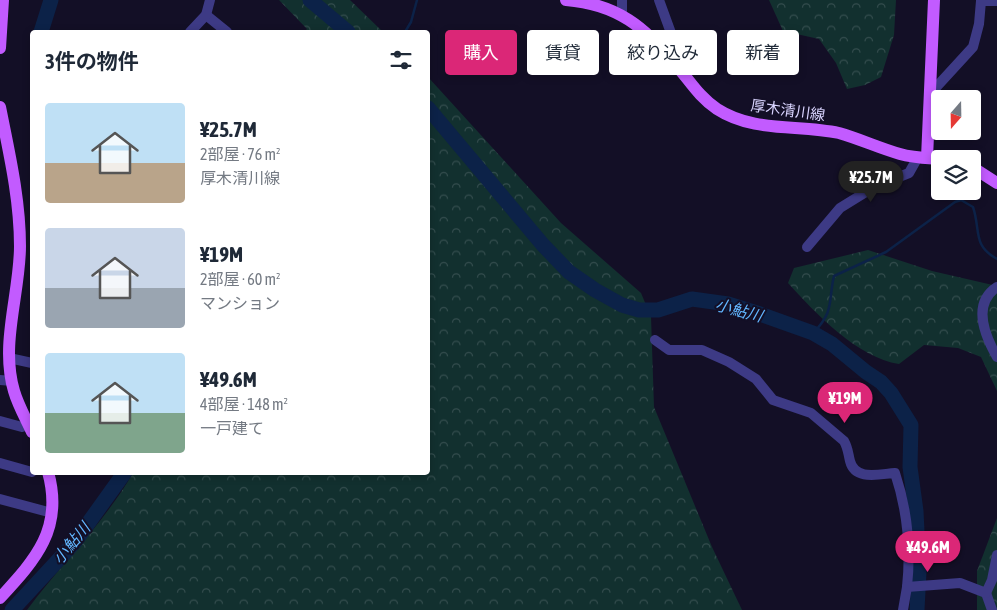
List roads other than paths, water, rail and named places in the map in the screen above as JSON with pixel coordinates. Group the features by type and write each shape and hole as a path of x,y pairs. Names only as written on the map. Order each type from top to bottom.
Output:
{"main road":[{"path":"0,48 3,0"},
{"name":"厚木清川線","path":"566,0 594,4 622,14 642,30"},
{"path":"922,157 929,95 934,0"},
{"name":"厚木清川線","path":"684,75 705,100 737,119 763,125 837,133 900,154 931,158"},
{"path":"0,107 20,220 20,249 6,352 6,380 30,427"},
{"path":"981,172 997,182"},
{"path":"0,598 36,557 45,539 52,513 49,475"}],"street":[{"path":"192,30 206,15 210,0"},
{"path":"622,0 622,14"},
{"path":"659,0 670,30"},
{"path":"929,95 973,47 979,24 981,1 997,1"},
{"path":"206,15 225,30"},
{"path":"807,247 840,208 874,186 910,173 922,157"},
{"path":"997,287 988,294 982,315 988,340 997,357"},
{"path":"655,340 669,350 702,350 716,355 756,379 773,400 810,413 844,442 847,446 850,463 857,472 863,475 895,473 906,516 909,560 908,587 903,610"},
{"path":"6,352 30,362"},
{"path":"0,421 30,429"},
{"path":"0,464 30,471"},
{"path":"0,499 52,513"},
{"path":"992,610 986,593 992,580 997,555"},
{"path":"908,587 960,583 986,593"}],"waterway":[{"name":"小鮎川","path":"42,30 51,0"},
{"name":"小鮎川","path":"310,0 346,30"},
{"path":"406,30 411,22 417,0"},
{"name":"小鮎川","path":"430,110 543,245 569,272 595,290 622,305 639,310 658,310 692,299 728,304 760,314 813,333 832,344 881,382 891,393 911,425 910,467 916,511 919,572 917,610"},
{"path":"813,333 828,312 834,276 886,252 955,202 961,200 973,207 981,243 989,254 997,259"},
{"name":"小鮎川","path":"12,610 74,543 123,475"}]}
